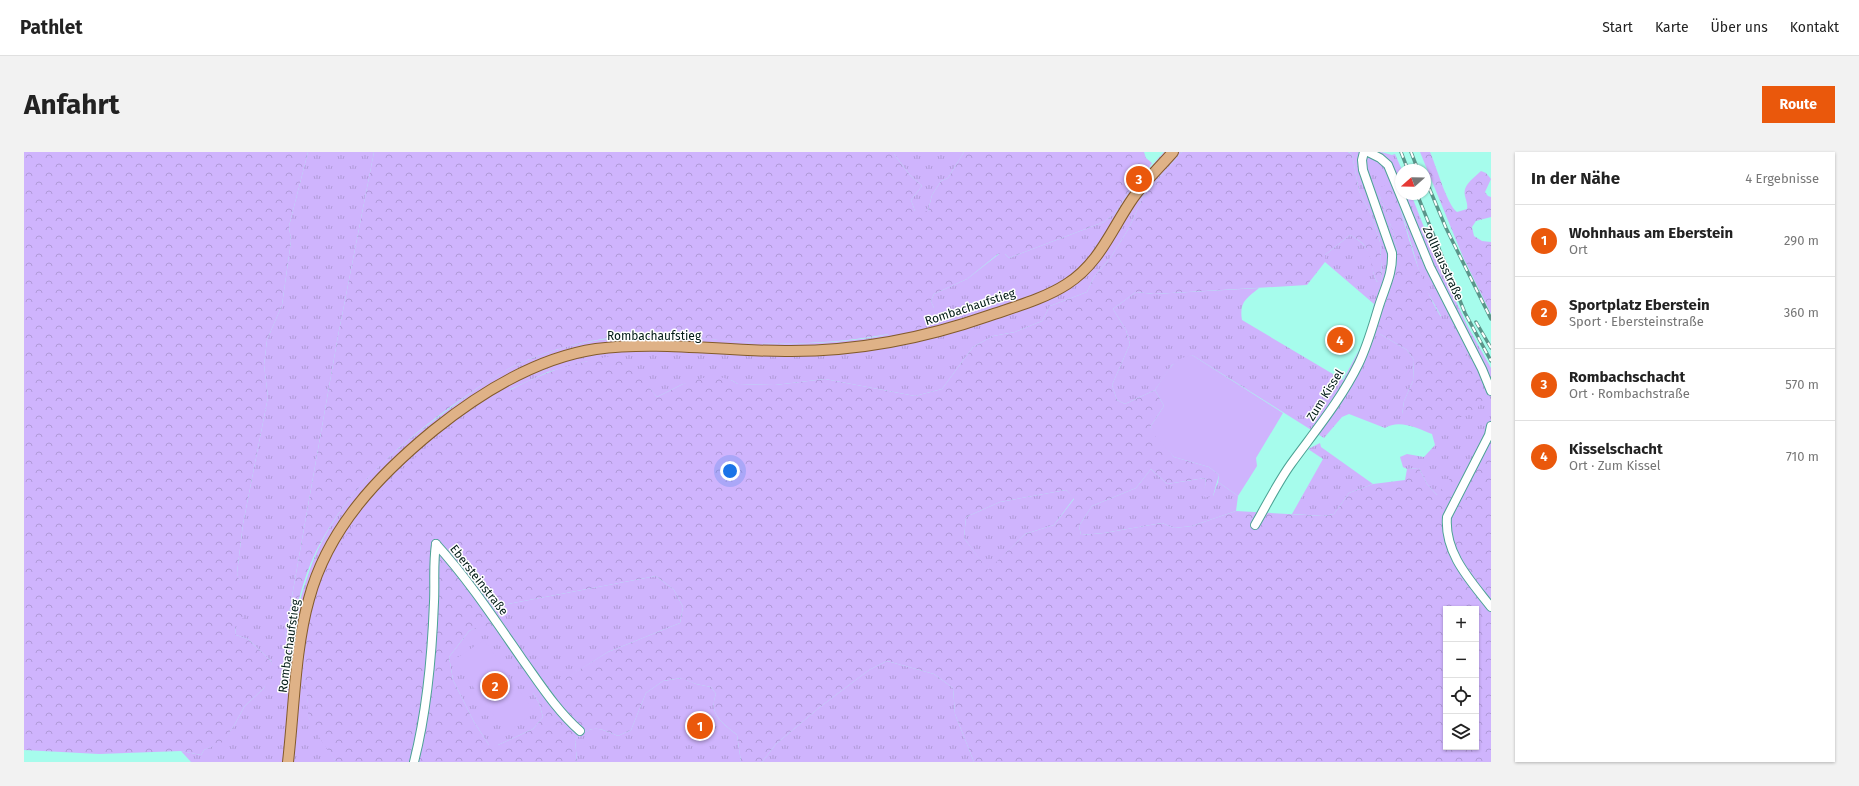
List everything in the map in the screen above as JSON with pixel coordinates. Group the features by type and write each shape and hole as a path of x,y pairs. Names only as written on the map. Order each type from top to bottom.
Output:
{"main road":[{"name":"Rombachaufstieg","path":"288,762 301,642 307,607 317,573 327,552 356,506 376,483 427,436 467,406 511,379 543,364 596,349 633,346 791,351 844,348 912,338 977,320 1051,293 1064,287 1077,278 1101,251 1134,196 1173,152"}],"street":[{"name":"Zum Kissel","path":"1255,525 1290,465 1320,426 1358,364 1370,338 1390,278 1392,253 1363,170 1362,160 1364,152"},
{"name":"Zollhausstraße","path":"1368,152 1380,158 1388,165 1430,267 1482,369 1491,391"},
{"path":"1491,426 1489,435 1450,512 1446,529 1448,541 1458,562 1491,606"},
{"name":"Ebersteinstraße","path":"414,762 423,722 434,602 434,560 436,544 474,591 544,690 579,730"}],"green space":[{"path":"24,152 308,152 289,226 291,241 282,305 267,340 264,365 268,397 243,524 237,573 242,591 243,618 235,627 236,635 248,639 272,662 271,673 264,688 244,707 223,742 204,750 201,755 181,751 99,754 24,750"},
{"path":"308,152 374,152 338,336 285,636 289,638 310,568 322,541 342,509 356,491 370,475 418,432 477,388 511,367 551,351 584,343 634,336 691,337 758,343 823,343 888,334 930,323 934,308 931,301 934,294 967,279 999,254 1005,254 1009,258 1104,222 1116,212 1129,191 1164,152 1182,152 1143,197 1129,228 1111,257 1094,277 1087,292 1050,306 1042,321 1015,332 993,336 973,347 942,389 915,396 825,379 775,385 738,384 731,380 683,384 657,397 649,388 588,361 548,372 511,389 307,621 304,677 307,690 309,718 336,762 191,762 181,751 201,755 204,750 223,741 235,724 244,707 264,688 272,662 248,639 236,635 235,627 241,591 237,573 243,524 268,397 264,365 267,340 282,305 291,241 289,226"},
{"path":"374,152 894,152 909,174 922,186 911,200 915,211 928,211 932,195 941,181 948,178 964,152 1144,152 1146,158 1152,163 1143,177 1129,191 1116,212 1104,222 1009,258 1005,254 998,254 967,279 934,294 931,301 934,308 935,317 930,322 918,328 904,332 852,339 772,344 651,335 616,337 555,350 531,358 510,368 492,378 449,408 407,441 387,458 351,497 322,541 310,565 289,638 285,636 338,336"},
{"path":"894,152 964,152 948,178 941,181 932,195 928,211 915,211 911,200 922,186 909,174"},
{"path":"1182,152 1348,152 1352,154 1359,191 1372,217 1380,242 1382,280 1377,282 1370,256 1364,245 1350,235 1325,255 1325,262 1307,285 1154,294 1136,292 1113,309 1126,330 1130,344 1112,385 1117,400 1125,404 1155,390 1164,406 1150,427 1174,457 1209,467 1219,475 1213,496 1206,498 1202,494 1206,483 1205,478 1167,484 1151,469 1136,488 1092,506 1079,526 1081,535 1104,533 1162,523 1174,528 1192,526 1236,511 1323,516 1334,514 1349,493 1373,484 1405,480 1407,469 1419,468 1427,484 1437,495 1451,477 1465,486 1485,452 1491,437 1491,762 974,762 955,714 953,688 934,674 887,661 869,670 820,707 776,744 762,762 741,762 737,735 718,718 715,713 714,701 716,694 711,687 696,684 681,678 663,681 646,693 631,730 618,736 600,729 595,729 587,731 575,739 577,762 336,762 321,740 308,716 304,670 307,623 321,580 342,542 369,506 400,471 436,440 473,413 510,390 547,373 574,364 621,354 657,397 683,384 713,375 731,380 738,384 775,385 825,379 915,396 942,389 973,347 993,336 1015,332 1042,321 1050,306 1087,292 1094,277 1111,257 1129,228 1143,197","holes":["1066,490 1074,499 1054,525 1025,534 988,570 964,538 966,517 1000,502","656,576 674,590 683,607 680,623 608,652 543,692 537,690 533,693 539,703 543,717 533,729 498,745 489,745 474,722 453,680 449,657 469,631 482,625 496,632 504,625 492,607"]},
{"path":"1349,152 1381,152 1392,155 1395,154 1399,164 1395,164 1395,193 1379,194 1393,232 1397,248 1397,265 1380,334 1407,350 1414,360 1413,381 1404,401 1402,415 1441,316 1423,284 1398,200 1413,200 1436,258 1467,325 1491,368 1491,437 1485,452 1465,486 1437,495 1427,484 1419,468 1407,469 1403,467 1400,457 1407,454 1424,457 1435,445 1432,434 1402,424 1390,425 1385,428 1349,414 1342,417 1324,438 1192,355 1172,365 1155,390 1125,404 1117,400 1112,385 1130,344 1126,330 1113,309 1136,292 1154,294 1259,288 1244,301 1241,314 1242,320 1343,380 1366,337 1374,304 1325,262 1325,255 1350,235 1362,244 1370,253 1373,273 1377,282 1382,279 1380,242 1372,217 1359,191 1352,154"},
{"path":"1420,152 1430,152 1449,202 1457,212 1467,209 1465,188 1472,179 1481,171 1486,173 1491,179 1485,192 1491,197 1491,217 1476,221 1472,227 1474,236 1482,241 1491,242 1491,314 1463,257 1431,179 1431,164 1425,164"},
{"path":"1390,185 1395,192 1395,200 1398,200 1409,241 1426,288 1441,317 1470,358 1481,382 1483,403 1467,415 1438,425 1407,421 1402,415 1404,401 1413,381 1414,360 1407,350 1380,334 1378,325 1393,282 1397,256 1397,248 1393,233 1379,194 1381,187"},
{"path":"1192,355 1283,413 1256,458 1257,466 1238,496 1218,482 1219,475 1209,467 1174,457 1156,437 1150,427 1164,406 1155,390 1174,363 1179,359"},
{"path":"1320,443 1321,447 1373,484 1349,493 1334,514 1323,516 1292,514 1323,459 1308,449"},
{"path":"1151,469 1167,484 1205,478 1206,483 1203,494 1213,496 1218,482 1238,496 1236,511 1192,526 1174,528 1162,523 1104,533 1081,535 1079,526 1092,506 1136,488"},
{"path":"1066,490 1074,498 1054,525 1025,534 988,571 964,538 966,517 1000,502"},
{"path":"656,576 674,590 683,607 680,623 608,652 543,693 533,693 539,703 543,717 533,729 498,745 489,745 474,722 453,680 449,657 469,631 482,624 503,625 492,607"},
{"path":"484,640 535,713 506,733 454,660"},
{"path":"887,661 934,674 953,688 955,714 974,762 762,762 776,744 820,707 869,670"},
{"path":"682,678 696,684 711,687 716,694 714,701 715,713 722,722 737,735 741,762 577,762 575,739 587,731 595,729 600,729 618,736 631,730 646,693 663,681"}],"railway":[{"path":"1401,152 1406,164"},
{"path":"1411,152 1416,164"},
{"path":"1431,192 1446,228 1491,319"},
{"path":"1419,200 1465,313 1491,361"},
{"path":"1476,322 1491,348"}],"place":[{"name":"Rombachschacht","path":"1139,179"},
{"name":"Kisselschacht","path":"1340,340"},
{"name":"Sportplatz Eberstein","path":"495,686"},
{"name":"Wohnhaus am Eberstein","path":"700,726"}]}
